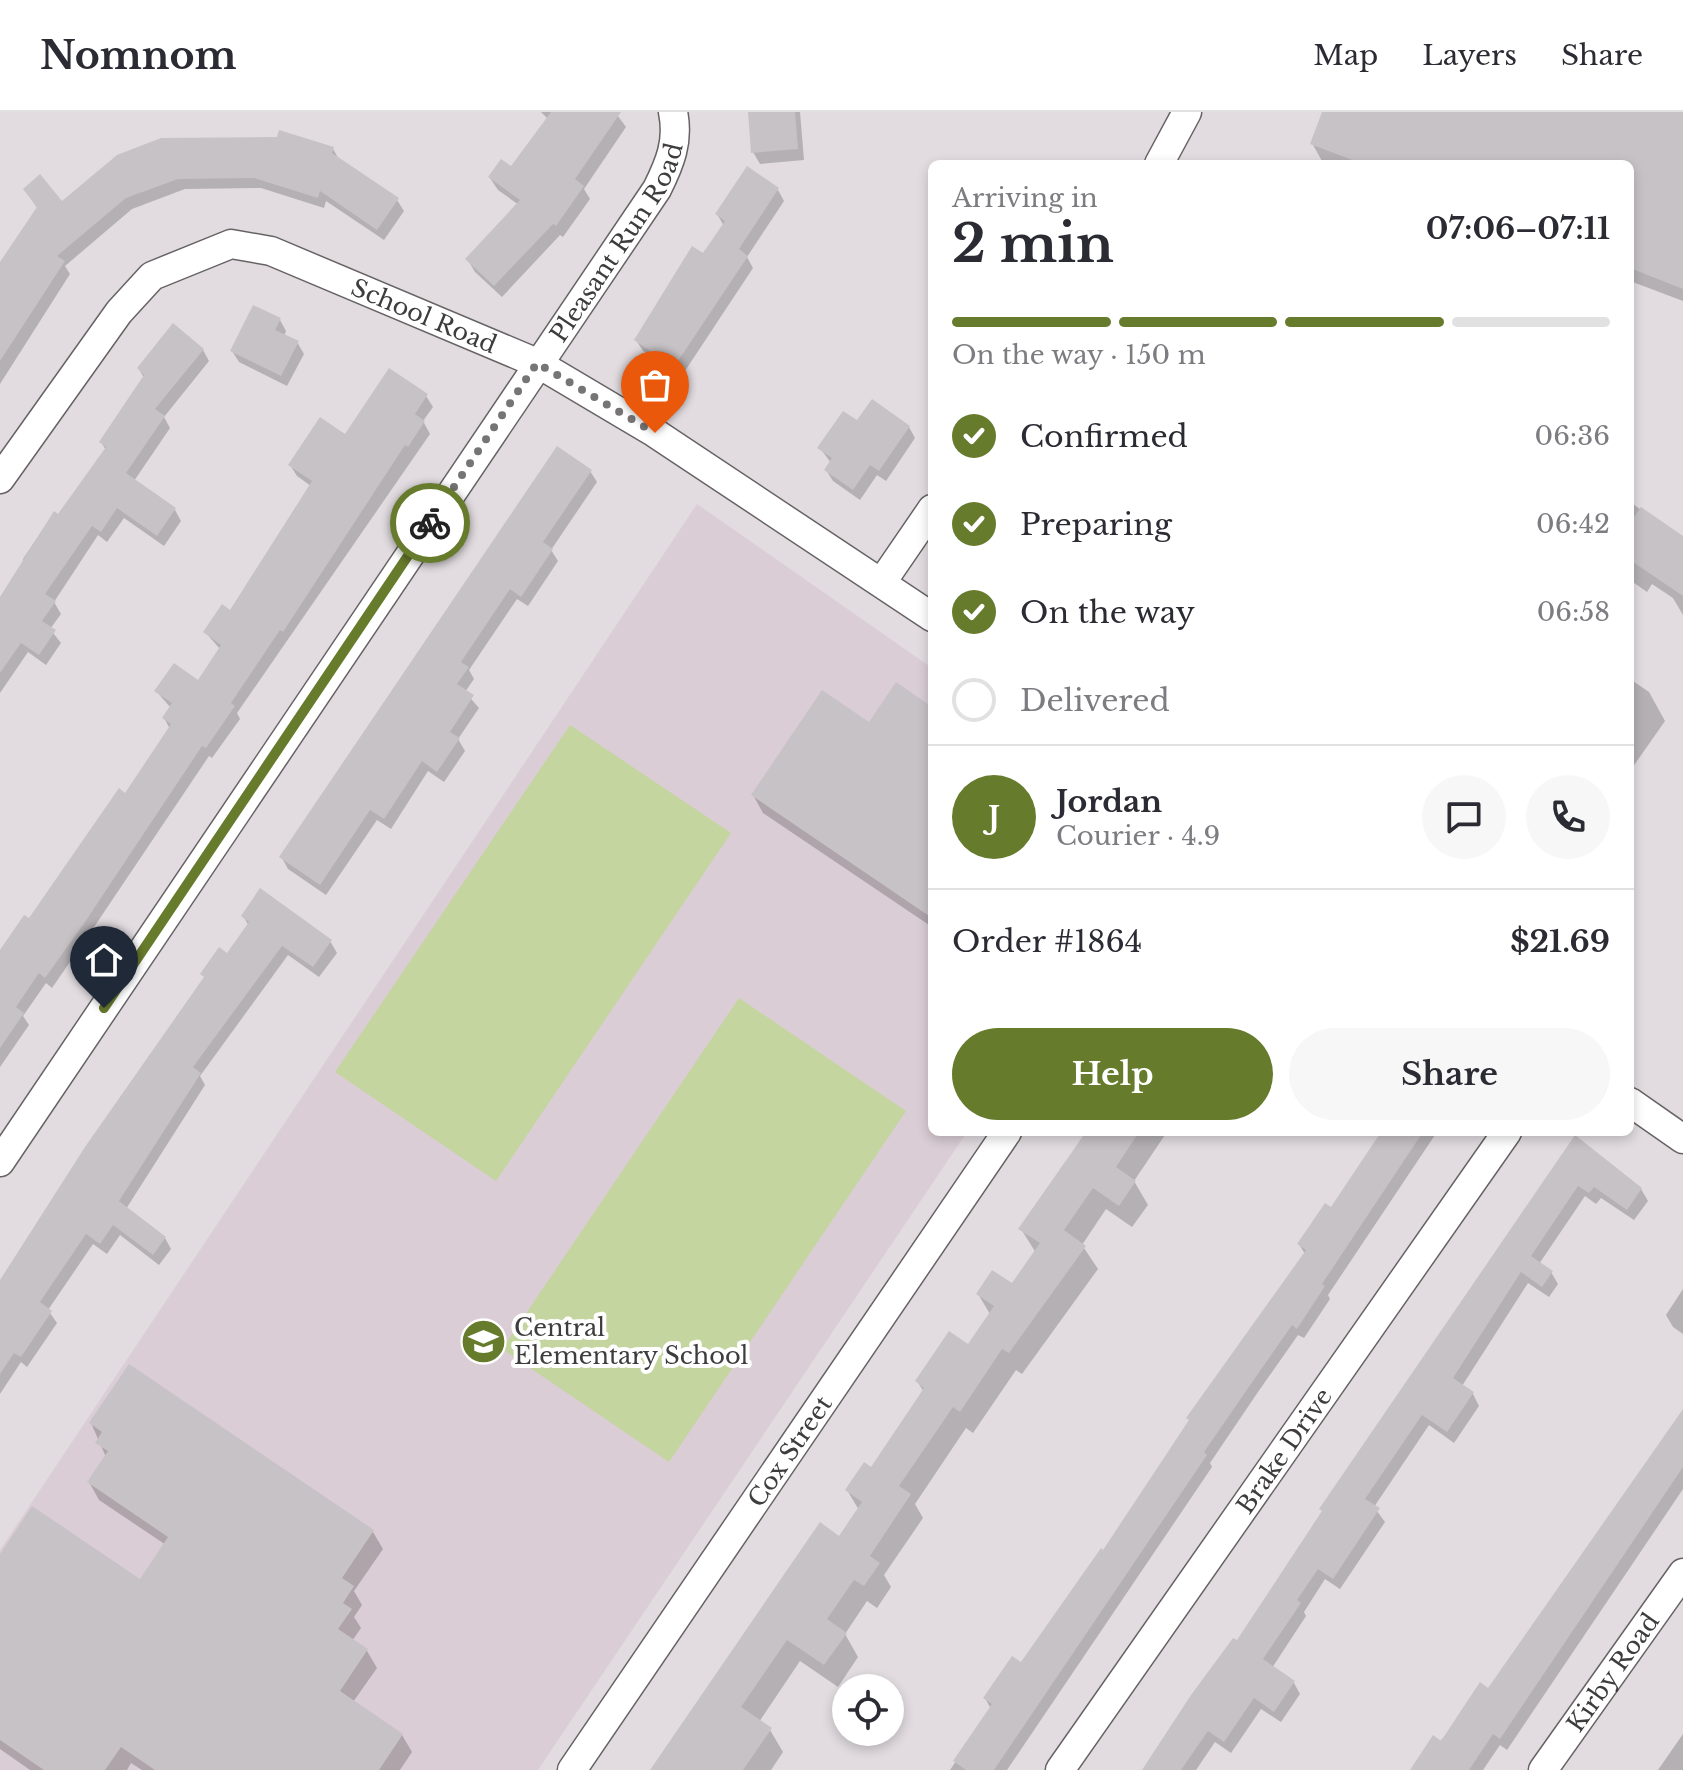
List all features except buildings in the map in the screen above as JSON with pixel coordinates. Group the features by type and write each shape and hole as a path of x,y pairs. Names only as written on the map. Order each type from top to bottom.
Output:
{"street":[{"name":"Pleasant Run Road","path":"0,1162 657,189 672,159 676,127 673,112"},
{"path":"1161,160 1187,112"},
{"name":"School Road","path":"0,479 119,312 152,276 231,244 271,251 537,363 655,433 928,614"},
{"path":"882,582 928,515"},
{"path":"1634,1105 1683,1139"},
{"name":"Cox Street","path":"572,1770 1004,1136"},
{"name":"Brake Drive","path":"1060,1770 1504,1136"},
{"name":"Kirby Road","path":"1543,1770 1683,1573"}],"shaded area":[{"name":"Central Elementary School","path":"697,504 928,665 928,1136 964,1136 538,1770 0,1770 0,1550"}],"green space":[{"path":"570,725 731,833 496,1181 335,1072"},
{"path":"739,998 906,1111 669,1462 502,1349"}],"way so far":[{"path":"430,523 537,363 655,433"}],"place":[{"name":"Central Elementary School","path":"483,1341"}],"route":[{"path":"104,1008 430,523"}]}
